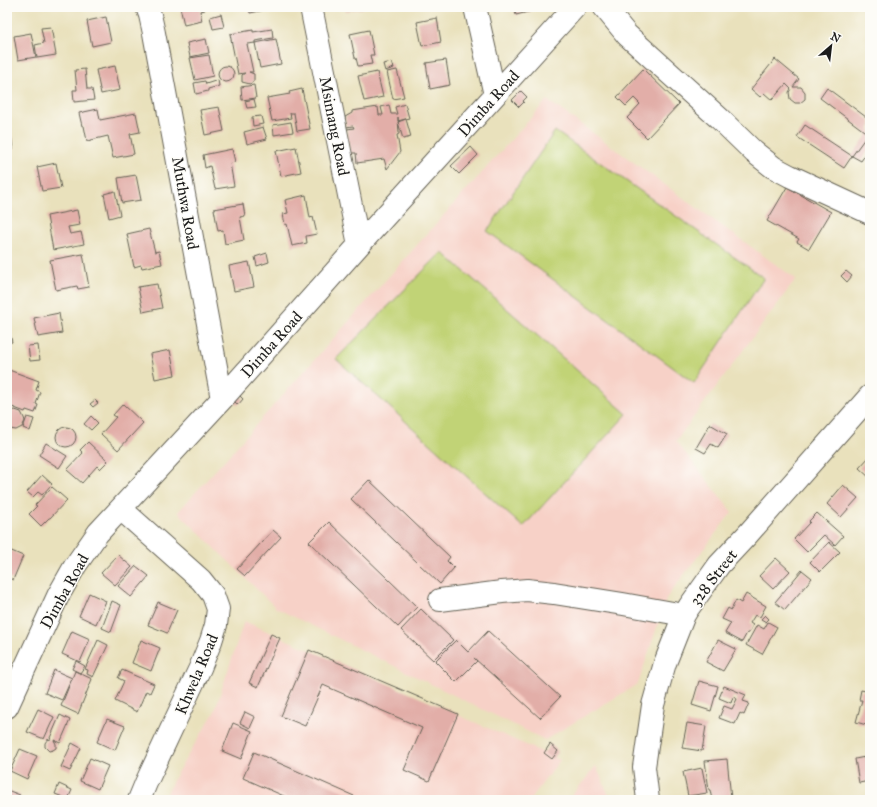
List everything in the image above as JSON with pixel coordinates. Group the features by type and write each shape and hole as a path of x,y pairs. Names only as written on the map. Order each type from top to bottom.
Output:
{"street":[{"name":"Muthwa Road","path":"147,7 154,33 222,399"},
{"name":"Msimang Road","path":"311,7 359,245"},
{"path":"475,7 495,95"},
{"name":"Dimba Road","path":"7,707 58,596 75,566 98,534 222,399 359,245 575,7"},
{"path":"604,7 627,36 720,118 754,152 773,167 870,213"},
{"name":"328 Street","path":"648,800 644,767 654,705 665,663 684,615 719,565 753,529 870,396"},
{"name":"Khwela Road","path":"121,509 202,580 213,595 218,609 216,625 209,648 139,800"},
{"path":"440,600 527,590 600,600 684,615"}],"shaded area":[{"path":"547,100 796,279 676,441 732,512 667,597 638,684 545,740 276,608 178,512"},
{"path":"244,621 560,760 530,800 164,800 175,776 214,713"},
{"path":"596,766 611,800 568,800"}],"green space":[{"path":"555,131 764,278 694,383 487,231"},
{"path":"442,252 627,414 523,527 336,359"}],"building":[{"path":"180,7 204,7 205,10 200,11 202,21 184,25"},
{"path":"249,7 269,7 270,9 250,13"},
{"path":"345,7 364,7 364,8 346,11"},
{"path":"514,7 531,7 532,11 516,15"},
{"path":"221,14 224,27 213,29 210,17"},
{"path":"106,17 111,42 92,46 87,21"},
{"path":"437,18 441,42 422,46 417,22"},
{"path":"51,27 56,55 37,58 35,45 44,43 41,28"},
{"path":"272,29 273,38 247,44 253,72 249,72 254,74 254,81 250,84 242,82 242,75 245,73 238,74 230,34 253,30 253,32"},
{"path":"369,30 374,55 370,55 372,64 358,66 350,34"},
{"path":"31,33 36,57 18,60 14,36"},
{"path":"206,39 209,53 190,57 187,43"},
{"path":"276,39 281,64 260,68 255,43"},
{"path":"209,55 213,76 195,80 190,58"},
{"path":"775,59 799,79 793,87 801,87 805,92 805,99 800,103 795,103 790,99 789,92 791,89 786,84 772,100 764,93 760,97 751,89"},
{"path":"446,60 450,85 430,89 426,63"},
{"path":"392,62 394,68 385,71 383,64"},
{"path":"115,66 120,90 101,94 96,70"},
{"path":"226,66 233,71 234,74 229,81 226,82 219,77 218,74 223,67"},
{"path":"85,69 87,89 92,89 94,100 74,102 73,90 77,90 75,70"},
{"path":"643,69 679,104 647,138 627,118 640,104 634,98 626,106 617,97"},
{"path":"397,70 404,97 393,99 387,72"},
{"path":"377,72 383,97 364,101 358,76"},
{"path":"218,80 219,86 196,94 194,83 205,81 206,84"},
{"path":"254,85 256,98 242,100 241,87"},
{"path":"827,88 870,120 870,148 861,161 852,156 868,134 820,98"},
{"path":"302,89 310,129 297,131 294,113 290,113 291,118 272,121 267,98 290,94 289,92"},
{"path":"521,91 527,97 519,107 512,100"},
{"path":"254,99 256,107 247,108 245,101"},
{"path":"405,104 409,118 398,121 399,134 397,135 400,152 387,169 384,159 357,163 356,153 349,153 347,129 354,128 353,126 346,127 345,117 352,113 352,111 378,107 379,115 383,115 381,107 389,105 391,114 397,114 395,107"},
{"path":"219,107 224,131 205,135 200,110"},
{"path":"98,109 100,120 136,113 140,132 130,134 134,154 113,158 108,136 87,141 84,126 82,126 79,113"},
{"path":"261,116 263,124 253,126 252,117"},
{"path":"406,119 411,137 403,139 398,122"},
{"path":"291,122 293,132 274,135 273,125"},
{"path":"805,125 852,156 844,168 797,137"},
{"path":"263,127 267,139 247,144 244,132"},
{"path":"11,134 13,149 7,149 7,135"},
{"path":"296,147 301,172 281,176 276,151"},
{"path":"471,147 478,155 459,174 451,166"},
{"path":"232,149 235,162 230,163 234,186 215,189 210,166 205,168 203,155"},
{"path":"56,163 61,188 42,191 37,167"},
{"path":"136,175 141,200 122,203 118,178"},
{"path":"787,187 831,212 809,249 797,242 799,239 767,221"},
{"path":"115,191 120,215 109,218 104,194"},
{"path":"306,195 310,218 313,217 317,234 306,236 307,243 292,246 283,214 288,213 285,200"},
{"path":"243,204 245,216 240,217 244,240 225,244 223,230 218,231 214,209"},
{"path":"77,210 80,225 68,227 70,234 81,232 84,244 53,250 47,216"},
{"path":"149,229 155,252 159,251 162,264 142,268 141,265 134,267 127,234"},
{"path":"267,253 269,262 257,266 255,257"},
{"path":"83,254 89,287 78,289 77,286 56,290 50,260"},
{"path":"249,262 254,287 234,291 229,266"},
{"path":"846,271 852,276 847,282 841,276"},
{"path":"157,284 162,308 143,312 138,287"},
{"path":"59,313 62,333 38,337 34,318"},
{"path":"7,322 12,342 7,343"},
{"path":"38,345 40,360 30,361 28,346"},
{"path":"170,350 175,375 155,379 150,354"},
{"path":"9,370 39,381 36,390 40,392 35,413 26,410 25,412 7,405 7,375"},
{"path":"238,394 243,399 238,405 232,399"},
{"path":"95,400 98,403 93,407 90,404"},
{"path":"123,404 143,423 118,450 101,434 116,417 113,415"},
{"path":"15,410 21,412 25,421 22,427 16,430 10,429 7,426 7,414"},
{"path":"91,416 98,423 91,430 84,424"},
{"path":"27,417 34,419 30,431 23,428"},
{"path":"710,424 727,434 718,448 711,444 705,453 696,448"},
{"path":"62,427 70,427 76,433 76,441 70,447 62,447 56,441 56,433"},
{"path":"88,442 108,461 100,469 97,466 82,483 67,470 83,453 80,450"},
{"path":"46,443 67,456 59,468 39,455"},
{"path":"870,456 870,478 859,468"},
{"path":"42,475 52,484 42,495 38,492 33,497 27,492"},
{"path":"369,480 450,557 447,561 454,568 440,584 351,499"},
{"path":"843,485 858,498 841,517 827,504"},
{"path":"52,487 67,500 41,526 29,514 37,506 35,505"},
{"path":"817,513 843,536 835,545 824,535 807,552 794,539"},
{"path":"329,522 417,607 398,627 309,542"},
{"path":"273,530 281,537 245,576 237,569"},
{"path":"829,542 840,552 820,572 810,562"},
{"path":"7,549 23,556 13,580 7,577"},
{"path":"118,555 132,567 115,585 101,573"},
{"path":"776,558 790,571 773,589 759,576"},
{"path":"136,566 149,576 131,597 118,586"},
{"path":"802,570 812,578 785,610 775,602"},
{"path":"89,593 106,601 96,624 79,616"},
{"path":"746,594 766,606 760,617 755,615 750,623 753,625 742,642 725,633 731,623 722,619 728,608 731,610 736,600 741,603"},
{"path":"112,601 121,605 111,632 102,628"},
{"path":"158,602 177,610 167,633 148,625"},
{"path":"421,609 453,640 433,660 401,630"},
{"path":"765,615 769,619 766,622 761,619"},
{"path":"768,622 777,627 762,654 746,645 757,625 764,629"},
{"path":"72,631 90,639 80,662 62,654"},
{"path":"488,631 560,697 540,718 474,658 477,661 456,682 435,661 456,640 468,652"},
{"path":"271,634 280,638 258,687 249,683"},
{"path":"98,640 108,645 93,677 87,674 88,670 85,669"},
{"path":"141,640 160,648 151,671 132,663"},
{"path":"718,640 736,649 723,671 706,662"},
{"path":"309,650 458,714 429,781 404,770 422,728 323,685 305,726 281,716"},
{"path":"76,661 85,666 80,673 72,669"},
{"path":"54,670 72,678 62,700 45,693"},
{"path":"122,670 154,684 150,693 146,691 137,712 115,701 124,681 118,678"},
{"path":"75,671 92,679 78,714 61,706"},
{"path":"699,681 718,686 711,711 692,705"},
{"path":"724,686 746,695 743,701 749,703 744,715 740,713 735,724 719,718 724,706 732,709 737,699 733,697 731,703 719,698"},
{"path":"861,690 870,692 870,726 856,722 862,700 859,700"},
{"path":"38,709 54,717 44,739 27,732"},
{"path":"245,712 255,717 250,728 240,723"},
{"path":"60,715 70,720 60,743 54,740 56,748 49,751 45,747 45,743 47,740 51,739 50,738"},
{"path":"107,719 125,726 115,750 97,742"},
{"path":"233,723 252,731 241,759 222,751"},
{"path":"687,723 706,726 702,751 682,748"},
{"path":"72,743 81,748 70,771 61,767"},
{"path":"550,744 558,751 552,759 544,753"},
{"path":"20,749 37,756 27,779 10,771"},
{"path":"254,752 354,796 352,800 293,800 243,778"},
{"path":"870,756 870,781 859,783 855,759"},
{"path":"90,758 108,766 98,789 80,781"},
{"path":"727,759 731,798 712,800 705,761"},
{"path":"702,768 707,793 688,796 683,772"},
{"path":"59,784 72,790 68,799 55,794"},
{"path":"7,790 20,795 18,800 7,800"}]}
